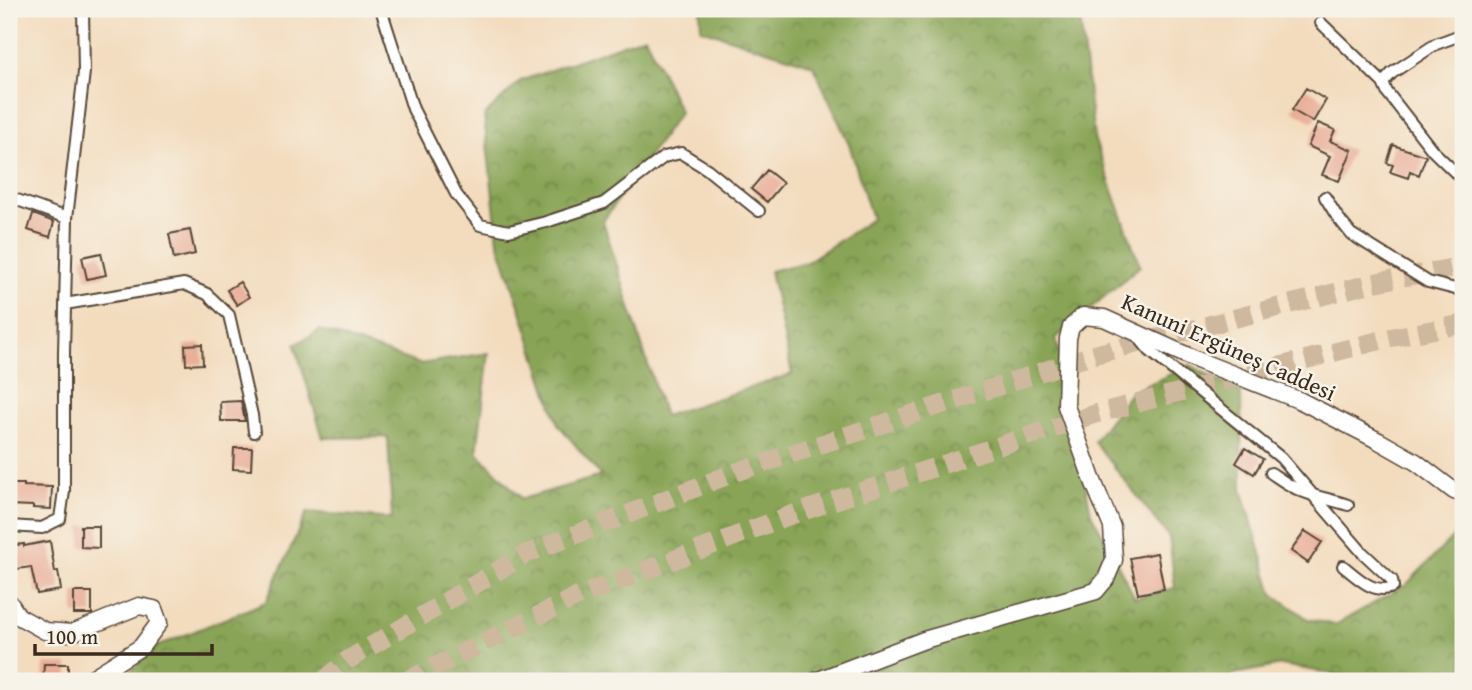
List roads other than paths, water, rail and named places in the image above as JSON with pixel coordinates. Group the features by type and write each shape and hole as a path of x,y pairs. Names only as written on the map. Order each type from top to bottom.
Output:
{"street":[{"path":"9,526 42,528 60,519 64,491 67,218 84,72 83,9"},
{"path":"381,9 413,109 456,194 480,225 509,231 604,203 664,158 681,153 707,169 759,211"},
{"path":"1321,23 1383,83 1387,92 1433,151 1463,180"},
{"path":"1383,83 1392,73 1436,44 1463,34"},
{"path":"9,197 67,218"},
{"path":"1325,197 1351,234 1428,282 1463,291"},
{"path":"65,304 184,284 207,294 229,316 254,432"},
{"name":"Kanuni Ergüneş Caddesi","path":"816,681 923,640 1096,591 1106,579 1114,560 1112,527 1066,406 1070,327 1083,316 1104,318 1197,360 1301,401 1379,441 1416,463 1454,491 1463,494"},
{"path":"1135,332 1150,351 1281,458 1362,552 1391,580 1393,587 1385,590 1369,586 1343,566"},
{"path":"1272,473 1312,495 1348,505"},
{"path":"9,602 18,616 45,631 72,633 139,606 153,609 159,623 141,647 87,681"}],"tunnel":[{"path":"324,681 348,660 526,554 736,472 1093,355 1372,283 1463,266"},
{"path":"406,681 574,598 788,516 1095,414 1389,338 1463,324"}]}
